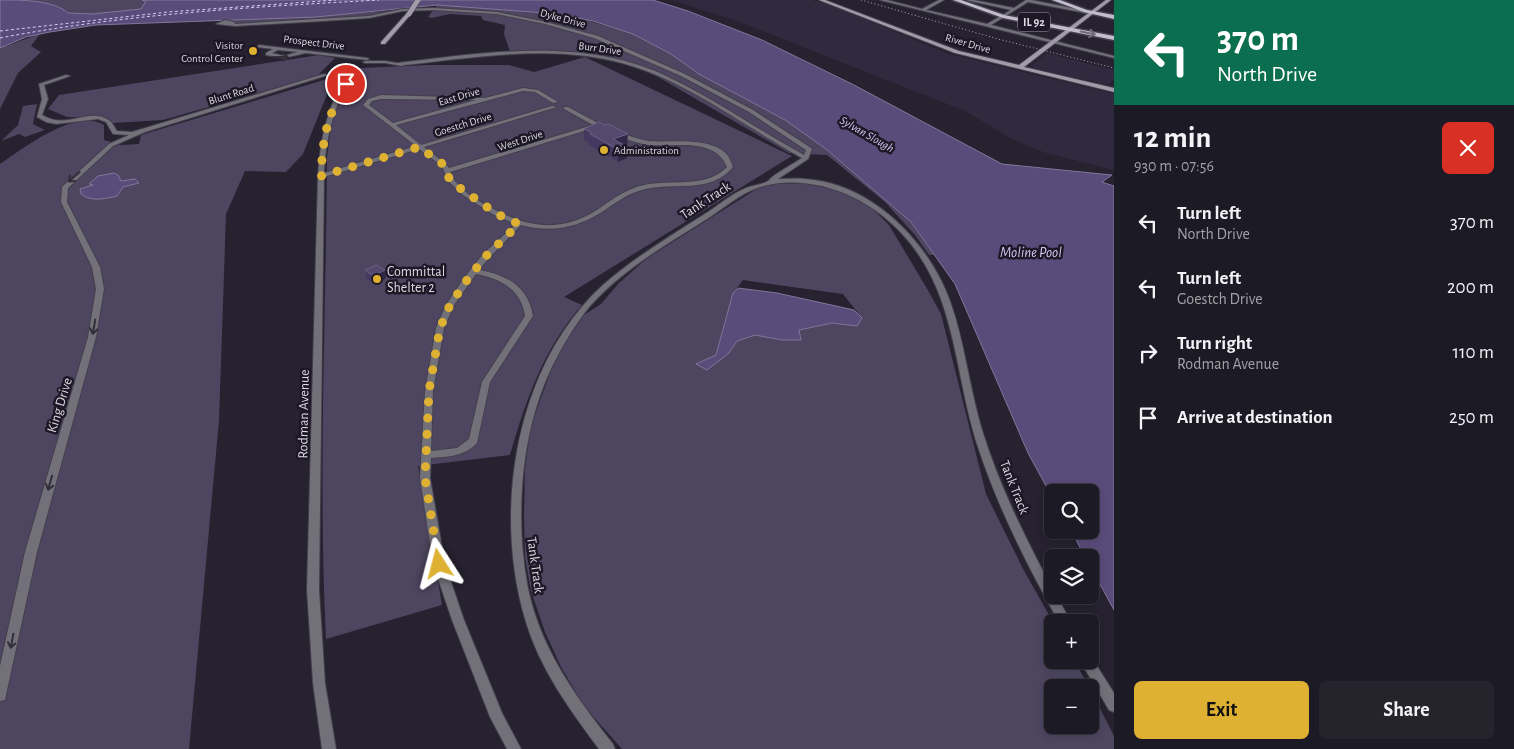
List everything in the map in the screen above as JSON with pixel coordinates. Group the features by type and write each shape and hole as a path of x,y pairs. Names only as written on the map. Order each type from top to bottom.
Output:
{"main road":[{"name":"IL 92","path":"956,0 1003,16 1114,38"},
{"name":"IL 92","path":"1055,0 1091,13 1114,17"}],"street":[{"path":"383,43 409,14 418,0"},
{"name":"River Drive","path":"821,0 946,49 1114,89"},
{"path":"882,0 1114,57"},
{"path":"917,13 942,0"},
{"path":"968,0 1014,9"},
{"path":"987,26 1028,0 1091,13"},
{"path":"1020,67 1108,0"},
{"name":"Dyke Drive","path":"233,23 225,21 218,24 235,25 369,17 403,10 487,12 566,28 633,53 698,82 751,111 805,145 810,152 806,158"},
{"name":"Prospect Drive","path":"259,46 366,60"},
{"path":"277,48 268,54 284,57 306,51"},
{"name":"Burr Drive","path":"397,64 526,53 609,57 638,66 684,87 806,158"},
{"path":"609,57 633,53"},
{"name":"Burr Drive","path":"366,60 405,66"},
{"name":"Blunt Road","path":"111,145 142,132 326,75"},
{"path":"43,83 68,76"},
{"path":"38,78 43,83"},
{"path":"43,83 41,85 45,99 39,116 47,121 64,124"},
{"name":"Rodman Avenue","path":"329,749 319,683 313,590 321,176 323,141 327,121 346,84"},
{"name":"East Drive","path":"391,125 523,89 533,90 560,104"},
{"path":"484,99 386,97 368,102 367,107 444,165 450,181 497,214 519,224 545,227 574,224 593,215 616,198 629,192 654,186 708,182 722,176 730,167 725,156 704,146 684,143 643,142 598,125 560,104"},
{"path":"451,98 458,102 458,105 454,108"},
{"name":"Goestch Drive","path":"321,176 560,104"},
{"name":"Blunt Road","path":"64,124 103,119 109,122 113,131 127,134 142,132"},
{"name":"West Drive","path":"447,171 598,125"},
{"path":"111,145 113,131"},
{"name":"King Drive","path":"0,695 31,552 92,337 100,289 96,267 64,202 64,192 71,180 111,145"},
{"path":"771,181 806,158"},
{"name":"Tank Track","path":"608,749 555,673 532,623 523,592 516,536 519,472 528,417 538,387 563,338 575,319 605,288 645,257 748,189 771,181 816,182 858,195 905,234 929,266 946,305 982,445 1003,501 1028,554 1061,614"},
{"path":"514,749 497,718 458,620 439,564 425,478 429,391 440,328 450,305 474,271 486,256 519,224"},
{"path":"427,455 462,451 474,440 486,382 529,316 528,303 513,286 494,275 474,271"},
{"path":"1092,669 1114,705"}],"shaded area":[{"path":"21,0 147,0 146,10 67,18"},
{"path":"672,0 812,0 833,6 949,54 1114,94 1114,170 1046,153 1014,140 965,111 737,21"},
{"path":"437,5 531,10 576,17 633,34 671,54 699,74 785,120 826,149 911,222 934,255 929,255 915,235 885,202 827,155 789,153 653,74 608,56 510,52 504,34 505,25 483,20 481,16 450,14 432,18 428,17"},
{"path":"391,11 360,17 237,24 223,20 214,20"},
{"path":"40,34 31,46 41,52 18,73 0,109 0,48"},
{"path":"1046,53 1114,70 1114,79 1108,85 1030,67"},
{"path":"319,55 335,58 317,76 163,120 113,123 108,118 67,117 48,109 59,95"},
{"path":"585,57 792,156 564,297 582,305 568,322 546,357 530,395 510,455 418,466 442,605 326,639 323,519 323,398 327,158 332,117 360,68 428,65 509,65 534,72"},
{"path":"327,79 328,92 303,154 286,172 245,171 226,214 219,420 189,749 0,749 0,164 50,132 79,122 92,121 104,125 104,140 121,145 139,144 141,135"},
{"path":"37,104 33,124 45,130 25,137 19,134 1,141 18,125 23,106"},
{"path":"780,183 808,184 844,192 869,205 889,225 941,314 986,494 1023,569 1048,614 1044,614 1044,669 1079,669 1085,679 1044,679 1044,734 1099,734 1099,707 1114,736 1114,749 622,749 584,706 561,667 545,632 531,591 525,557 525,468 531,426 556,356 584,315 601,304 619,283 646,259 758,188","holes":["743,280 843,294 862,318 856,326 832,323 798,330 801,340 782,340 756,335 737,341 729,353 697,364 716,356 733,293"]}],"water":[{"name":"Moline Pool","path":"0,0 46,3 68,13 92,14 141,9 146,1 142,0 653,0 688,11 762,40 854,85 1002,164 1112,175 1102,182 1114,186 1114,610 1099,582 1099,549 1081,549 1076,539 1099,539 1099,484 1045,484 1028,453 955,284 911,222 826,149 785,120 699,74 671,54 633,34 593,21 559,14 437,5 316,17 96,25 26,37 0,48"},
{"path":"114,173 118,175 121,181 135,179 139,183 123,187 117,196 108,198 94,199 81,194 80,189 93,185 89,184 98,176"},
{"path":"738,288 777,293 854,310 862,318 857,326 832,323 799,330 801,340 782,340 755,335 737,341 729,353 707,370 696,364 716,355 733,293"}],"building":[{"path":"599,122 604,125 608,124 628,134 613,139 628,147 619,150 584,129"},
{"path":"376,265 385,270 373,276 365,270"}],"ferry route":[{"path":"0,31 168,12 336,0"},
{"path":"0,38 141,17 379,0"}],"railway":[{"path":"861,0 998,39 1114,68"}],"place":[{"name":"Visitor Control Center","path":"253,51"},
{"name":"Administration","path":"604,150"},
{"name":"Committal Shelter 2","path":"377,279"}],"route":[{"path":"346,84 336,100 327,121 323,141 321,176 419,147 444,165 450,181 497,214 519,224 486,256 456,294 440,328 429,391 428,447 425,478 439,564"}],"water label":[{"name":"Sylvan Slough","path":"867,134"}]}
